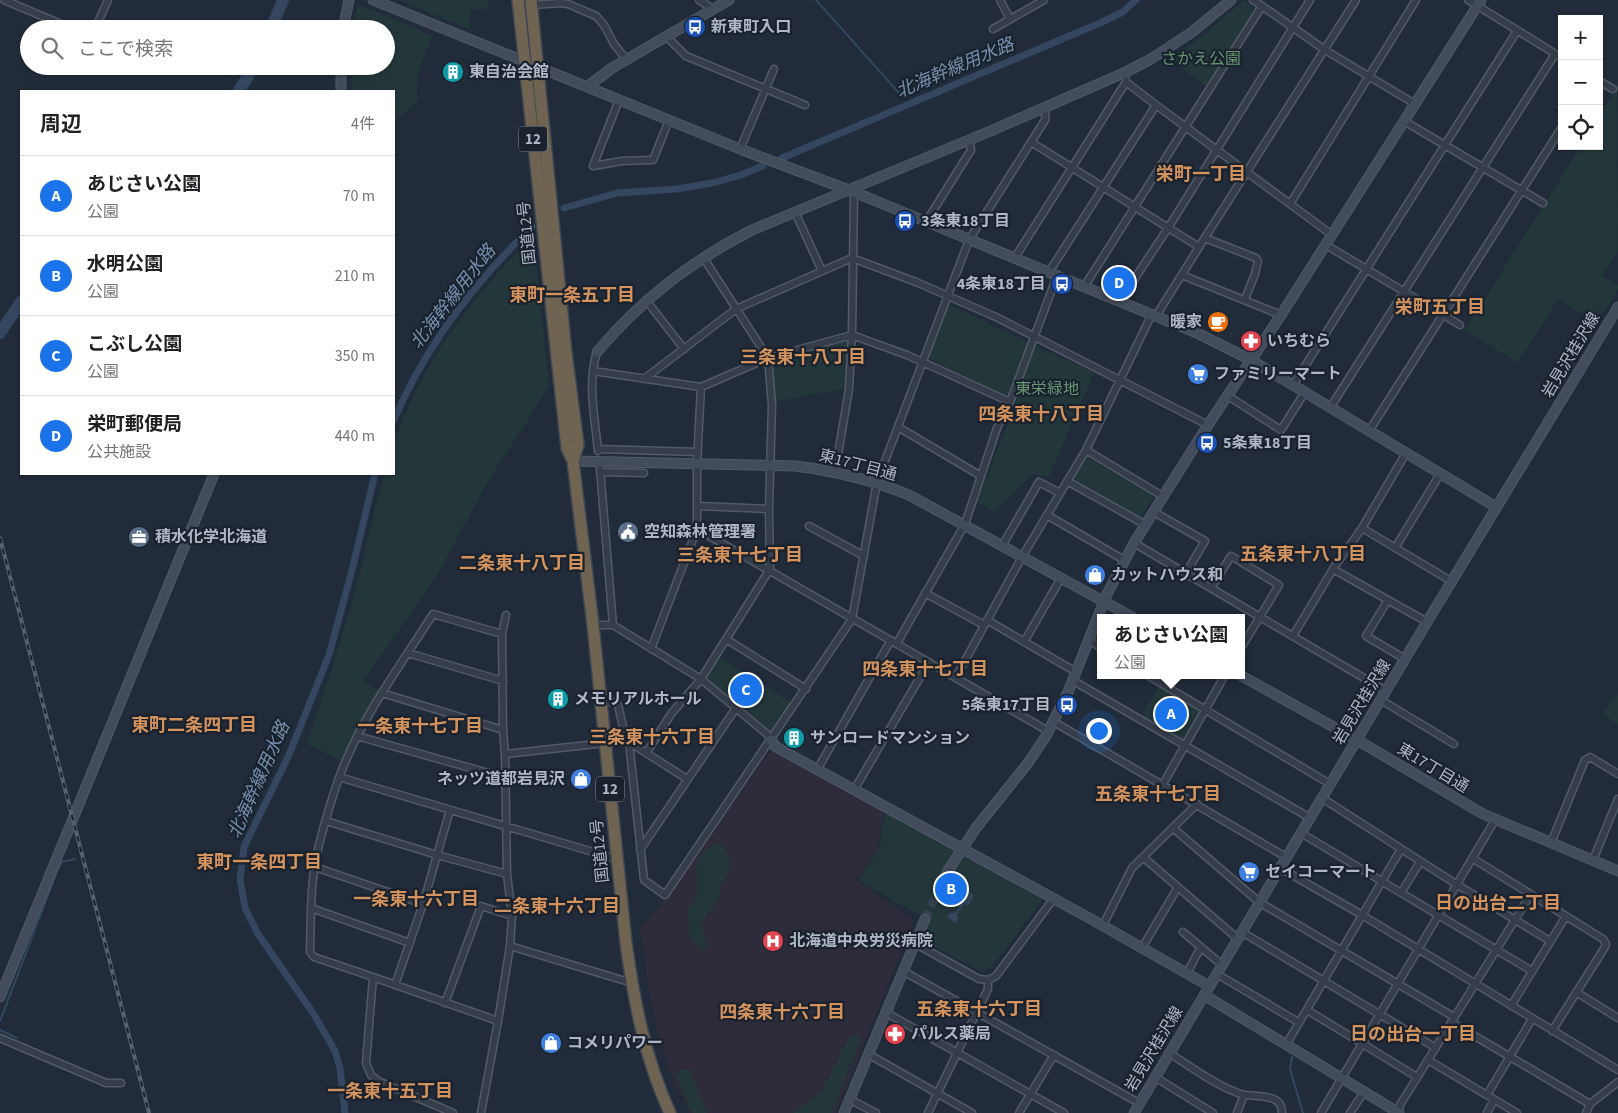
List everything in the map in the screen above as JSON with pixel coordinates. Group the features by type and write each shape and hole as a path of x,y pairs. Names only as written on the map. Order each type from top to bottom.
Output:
{"highway":[{"name":"国道12号","path":"518,0 524,62 578,445 573,461"},
{"name":"国道12号","path":"531,3 538,67 557,364 566,448 573,461 632,983 644,1041 667,1112"}],"street":[{"path":"4,0 52,20"},
{"path":"99,20 108,0"},
{"path":"345,20 349,0"},
{"path":"373,0 740,149 851,191 1225,346 1496,507"},
{"path":"699,0 713,9"},
{"path":"587,87 612,68 729,0"},
{"path":"1000,0 1010,19"},
{"path":"993,29 1044,0"},
{"path":"698,452 598,450 593,392 593,371 597,352 646,300 673,277 703,257 752,230 851,191 1126,72 1151,59 1192,32 1231,0"},
{"path":"1253,0 1326,50 1415,104"},
{"path":"1120,301 1168,228 1310,0"},
{"path":"956,677 1022,557 1086,450 1154,315 1182,275 1356,0"},
{"path":"1290,204 1416,0"},
{"path":"1468,0 1479,3 1517,31 1558,56"},
{"path":"531,3 568,4 596,16 604,25 614,44 626,60"},
{"path":"1099,614 1134,543 1479,3"},
{"path":"1084,287 1262,6"},
{"path":"1293,385 1517,31"},
{"path":"666,36 686,56 805,105"},
{"path":"1330,408 1555,54"},
{"path":"740,149 774,69"},
{"path":"1014,259 1126,82 1126,72"},
{"path":"341,75 341,90"},
{"path":"1126,82 1332,235"},
{"path":"1603,83 1613,89"},
{"path":"619,100 593,166 622,161 653,160 669,120"},
{"path":"817,770 925,594 965,524 997,428 1010,402 1035,336 1053,274 1103,188 1156,105"},
{"path":"601,702 616,702 629,742 644,880 665,895 772,740 852,619 877,482 922,362 969,240 1045,120 1046,107"},
{"path":"1404,121 1543,203"},
{"path":"1368,430 1558,133"},
{"path":"926,222 971,150 969,140"},
{"path":"1031,142 1199,248"},
{"path":"835,472 849,389 852,335 851,191"},
{"path":"795,212 822,271"},
{"path":"1205,238 1256,258 1258,261 1255,274 1244,299"},
{"path":"1326,245 1460,325"},
{"path":"647,752 671,714 701,679 770,569 769,509 772,404 768,358 703,257"},
{"path":"644,379 736,309 852,258 916,282 996,317 1208,425"},
{"path":"1182,275 1281,315"},
{"path":"646,300 684,349"},
{"name":"岩見沢桂沢線","path":"1134,1113 1426,622 1618,307"},
{"path":"593,371 701,387 768,358 852,335 922,362 1010,402"},
{"path":"652,649 697,528 697,463 701,387"},
{"path":"1228,396 1281,430 1305,392"},
{"path":"898,427 981,476"},
{"path":"1086,450 1164,496"},
{"path":"1293,636 1333,569 1362,528 1406,453"},
{"name":"東17丁目通","path":"573,461 771,464 835,472 877,482 909,495 965,524 1127,614"},
{"path":"613,625 600,471 644,473"},
{"path":"1396,548 1440,474"},
{"path":"0,997 214,475"},
{"path":"1067,481 1146,525"},
{"path":"1002,546 1039,482 1060,493"},
{"path":"698,506 769,509"},
{"path":"1154,512 1205,541 1186,573"},
{"path":"1047,515 1124,560"},
{"path":"809,526 864,556"},
{"path":"697,528 1048,731"},
{"path":"1362,528 1451,581"},
{"path":"1134,543 1386,691"},
{"path":"1211,588 1231,556 1279,585 1245,641"},
{"path":"1333,569 1426,622"},
{"path":"1024,642 1061,578"},
{"path":"925,594 1024,642 1074,676 1185,745 1310,818"},
{"path":"1388,600 1366,636 1405,659"},
{"path":"498,1021 314,957 310,952 311,908 315,867 326,821 339,777 357,736 382,693 433,614 502,634"},
{"path":"481,1113 510,946 512,916 507,874 506,778 503,730 502,634 506,615"},
{"path":"948,872 962,848 1028,763 1054,722 1097,619"},
{"path":"593,625 613,625 701,679 767,734 776,747 1103,925 1209,986"},
{"path":"726,639 806,689"},
{"path":"1089,640 1097,645"},
{"path":"408,653 503,681"},
{"path":"854,790 929,662"},
{"name":"東17丁目通","path":"1245,678 1357,740 1454,799 1495,820 1618,871"},
{"path":"1154,679 1330,784"},
{"path":"1163,784 1223,679"},
{"path":"382,693 503,730"},
{"path":"1381,700 1454,744"},
{"path":"640,850 736,708"},
{"path":"1054,722 1286,857"},
{"path":"357,736 506,778"},
{"path":"629,742 688,779"},
{"path":"505,754 605,743"},
{"path":"1550,843 1585,760 1590,757 1618,774"},
{"path":"339,777 617,859"},
{"path":"1322,798 1420,862 1550,941"},
{"path":"1593,860 1618,799"},
{"path":"1103,925 1132,868 1197,804"},
{"path":"395,985 423,904 450,810"},
{"path":"1321,1113 1495,820"},
{"path":"326,821 436,855 507,874"},
{"path":"1173,828 1259,902 1398,984 1510,1056 1590,1104"},
{"path":"1300,833 1532,971"},
{"path":"1286,1045 1401,849"},
{"path":"1144,857 1178,887 1240,935 1324,981 1436,1048"},
{"path":"1472,858 1603,939 1606,944 1552,1031"},
{"path":"1401,893 1420,862"},
{"path":"315,867 423,904"},
{"path":"1280,868 1362,915 1618,1070"},
{"path":"1142,948 1178,887"},
{"path":"1204,995 1398,1113 1400,1105 1417,1077 1531,894"},
{"path":"914,943 979,979 988,980 996,976 1054,898"},
{"path":"445,1003 481,906 512,916"},
{"path":"311,908 410,943"},
{"path":"1511,1006 1566,916"},
{"path":"844,1113 925,919"},
{"path":"1183,932 1222,965"},
{"path":"510,946 632,983"},
{"path":"1187,973 1201,947"},
{"path":"903,971 1139,1103"},
{"path":"1217,974 1298,1022"},
{"path":"373,977 366,1063 371,1075 378,1081 453,1113"},
{"path":"928,1113 988,989 988,980"},
{"path":"1576,992 1618,1018"},
{"path":"1307,1010 1417,1077"},
{"path":"885,1012 1064,1113"},
{"path":"1487,1095 1532,1019"},
{"path":"0,1038 106,1084 121,1084"},
{"path":"1169,1053 1230,1090 1244,1095 1274,1099 1280,1104 1282,1113"},
{"path":"868,1054 972,1113"},
{"path":"1019,1113 1054,1055"},
{"path":"1428,1060 1516,1113"},
{"path":"1155,1077 1213,1113"},
{"path":"1586,1113 1590,1104 1618,1082"},
{"path":"1350,1113 1364,1092"},
{"path":"1237,1113 1244,1095"},
{"path":"849,1099 876,1113"},
{"path":"1487,1113 1494,1100"}],"shaded area":[{"name":"北海道中央労災病院","path":"770,751 884,810 878,847 856,880 914,920 836,1113 689,1113 682,1095 674,1084 660,1041 650,998 640,927 664,902"}],"green space":[{"path":"399,0 490,0 486,9 471,9 469,29"},
{"name":"さかえ公園","path":"1244,0 1255,9 1206,86 1169,59 1204,35"},
{"path":"358,4 433,36 418,75 418,101 395,121 395,90 352,90 352,75 395,75 395,20 355,20"},
{"path":"1617,88 1618,251 1602,276 1618,285 1618,289 1597,323 1558,299 1518,363 1465,330 1578,150 1603,150 1603,111"},
{"path":"533,235 549,385 491,476 437,575 363,681 380,691 341,761 307,744 350,611 385,475 395,475 395,441 411,401 436,355 465,313"},
{"name":"東栄緑地","path":"947,304 1094,373 1049,476 1031,475 995,512 977,502 1016,402 925,356"},
{"path":"849,339 847,388 774,402 770,360"},
{"path":"1088,458 1154,496 1141,517 1074,479"},
{"path":"719,657 792,703 772,732 706,677"},
{"path":"1159,686 1202,710 1184,741 1141,717"},
{"path":"1618,694 1618,725 1602,713"},
{"path":"887,812 1044,897 991,968 983,972 925,942 923,939 930,921 858,880 880,846 884,818"},
{"path":"714,844 721,844 732,864 721,885 720,896 701,925 708,946 703,952 690,937 688,911 698,893 697,868 700,857"},
{"path":"859,1033 861,1037 832,1113 793,1113 822,1091 849,1037"},
{"path":"682,1069 690,1070 707,1113 692,1113 676,1076"}],"water":[{"path":"968,891 974,895 968,906 965,904 957,914 958,919 956,923 947,917 950,913 955,913"}],"waterway":[{"path":"275,20 283,0"},
{"path":"816,0 899,93"},
{"name":"北海幹線用水路","path":"782,158 1100,23 1123,12 1136,0"},
{"path":"240,90 249,75"},
{"name":"北海幹線用水路","path":"564,208 617,193 677,189 712,183 741,175 763,166"},
{"name":"北海幹線用水路","path":"395,418 421,366 453,316 491,270 532,227"},
{"path":"0,333 20,303"},
{"name":"北海幹線用水路","path":"345,1113 340,1068 335,1051 315,1016 258,934 245,908 240,879 244,847 289,755 329,655 375,475"},
{"path":"0,1021 58,869 62,862 75,859"},
{"path":"0,1030 17,1038"},
{"path":"1292,1057 1290,1069 1303,1113"}],"tunnel":[{"path":"925,919 947,872"}],"railway":[{"path":"0,538 149,1113"}],"place":[{"name":"新東町入口","path":"695,27"},
{"name":"東自治会館","path":"453,72"},
{"name":"3条東18丁目","path":"905,221"},
{"name":"栄町郵便局","path":"1119,283"},
{"name":"4条東18丁目","path":"1062,284"},
{"name":"暖家","path":"1218,322"},
{"name":"いちむら","path":"1251,341"},
{"name":"ファミリーマート","path":"1198,374"},
{"name":"5条東18丁目","path":"1207,443"},
{"name":"空知森林管理署","path":"628,532"},
{"name":"積水化学北海道","path":"139,537"},
{"name":"カットハウス和","path":"1095,575"},
{"name":"こぶし公園","path":"746,690"},
{"name":"メモリアルホール","path":"558,699"},
{"name":"5条東17丁目","path":"1067,705"},
{"name":"あじさい公園","path":"1171,714"},
{"name":"サンロードマンション","path":"794,738"},
{"name":"ネッツ道都岩見沢","path":"581,779"},
{"name":"セイコーマート","path":"1249,872"},
{"name":"水明公園","path":"951,889"},
{"name":"北海道中央労災病院","path":"773,941"},
{"name":"パルス薬局","path":"895,1034"},
{"name":"コメリパワー","path":"551,1043"}],"district":[{"name":"栄町一丁目","path":"1201,174"},
{"name":"東町一条五丁目","path":"572,295"},
{"name":"栄町五丁目","path":"1440,307"},
{"name":"三条東十八丁目","path":"803,357"},
{"name":"四条東十八丁目","path":"1041,414"},
{"name":"五条東十八丁目","path":"1303,554"},
{"name":"三条東十七丁目","path":"740,555"},
{"name":"二条東十八丁目","path":"522,563"},
{"name":"四条東十七丁目","path":"925,669"},
{"name":"東町二条四丁目","path":"194,725"},
{"name":"一条東十七丁目","path":"420,726"},
{"name":"三条東十六丁目","path":"652,737"},
{"name":"五条東十七丁目","path":"1158,794"},
{"name":"東町一条四丁目","path":"259,862"},
{"name":"一条東十六丁目","path":"416,899"},
{"name":"日の出台二丁目","path":"1498,903"},
{"name":"二条東十六丁目","path":"557,906"},
{"name":"五条東十六丁目","path":"979,1009"},
{"name":"四条東十六丁目","path":"782,1012"},
{"name":"日の出台一丁目","path":"1413,1034"},
{"name":"一条東十五丁目","path":"390,1091"}]}
